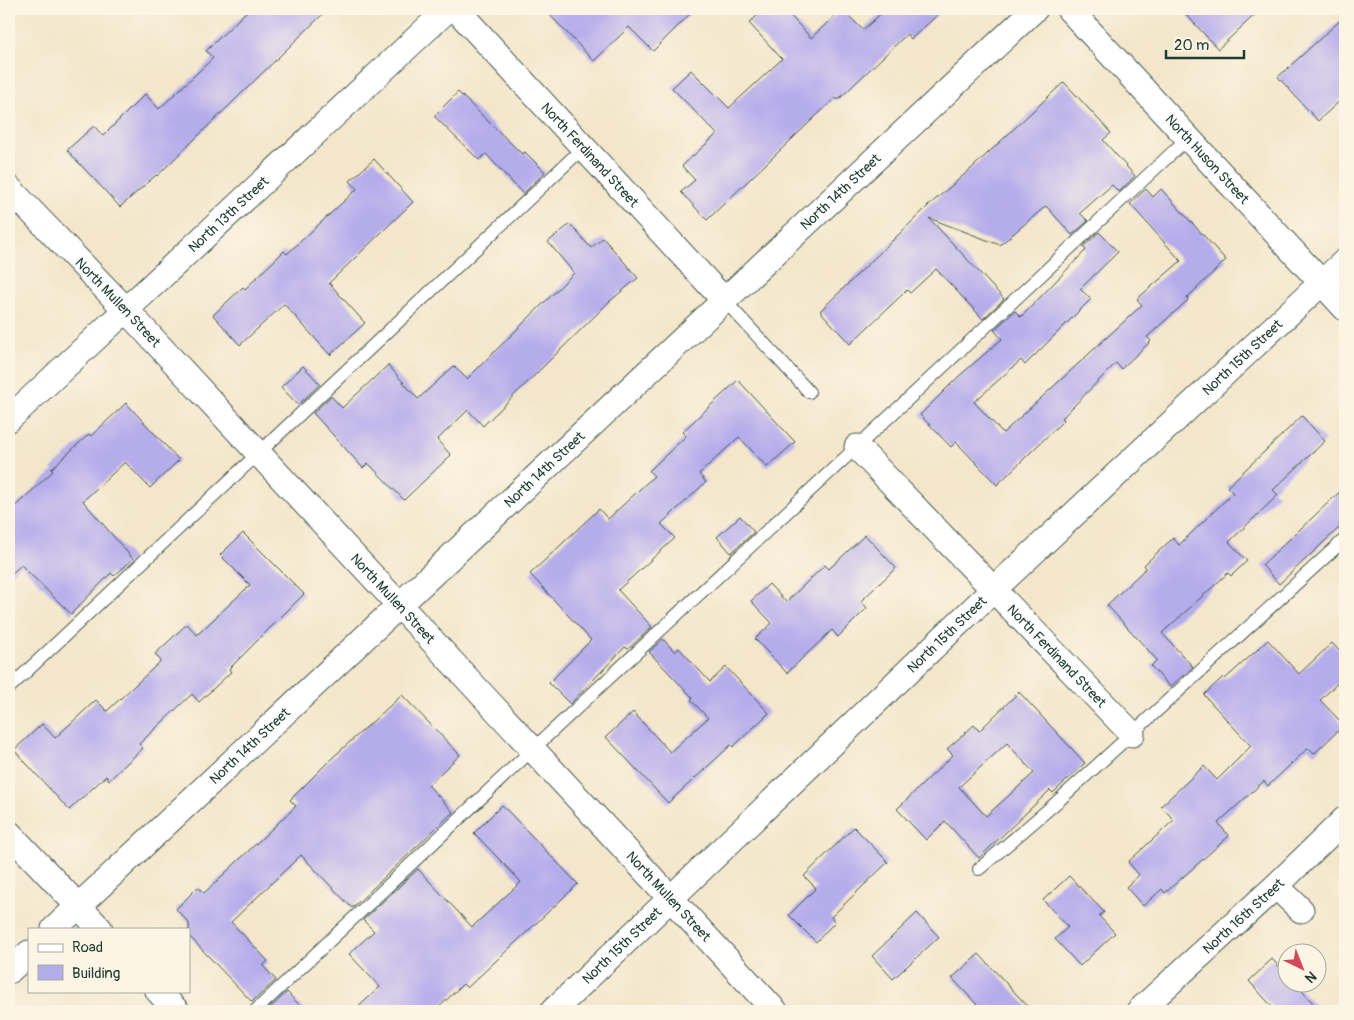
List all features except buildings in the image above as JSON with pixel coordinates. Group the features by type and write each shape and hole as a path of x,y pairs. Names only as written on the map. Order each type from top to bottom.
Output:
{"street":[{"name":"North 13th Street","path":"9,419 448,9"},
{"name":"North Ferdinand Street","path":"456,9 724,300"},
{"name":"North 14th Street","path":"55,928 401,606 1035,9"},
{"name":"North Huson Street","path":"1069,9 1345,308"},
{"name":"North Mullen Street","path":"9,188 126,310 775,1011"},
{"name":"North 15th Street","path":"553,1011 993,590 1345,261"},
{"name":"North Ferdinand Street","path":"857,447 1132,734"},
{"name":"North 16th Street","path":"1139,1011 1276,886 1345,819"},
{"path":"9,833 99,928"},
{"path":"1276,886 1301,910"},
{"path":"9,971 28,953"},
{"path":"159,992 176,1011"}],"lane":[{"path":"255,1011 1188,138"},
{"path":"9,688 584,147"},
{"path":"724,300 809,392"},
{"path":"979,869 1132,734 1345,539"}]}
